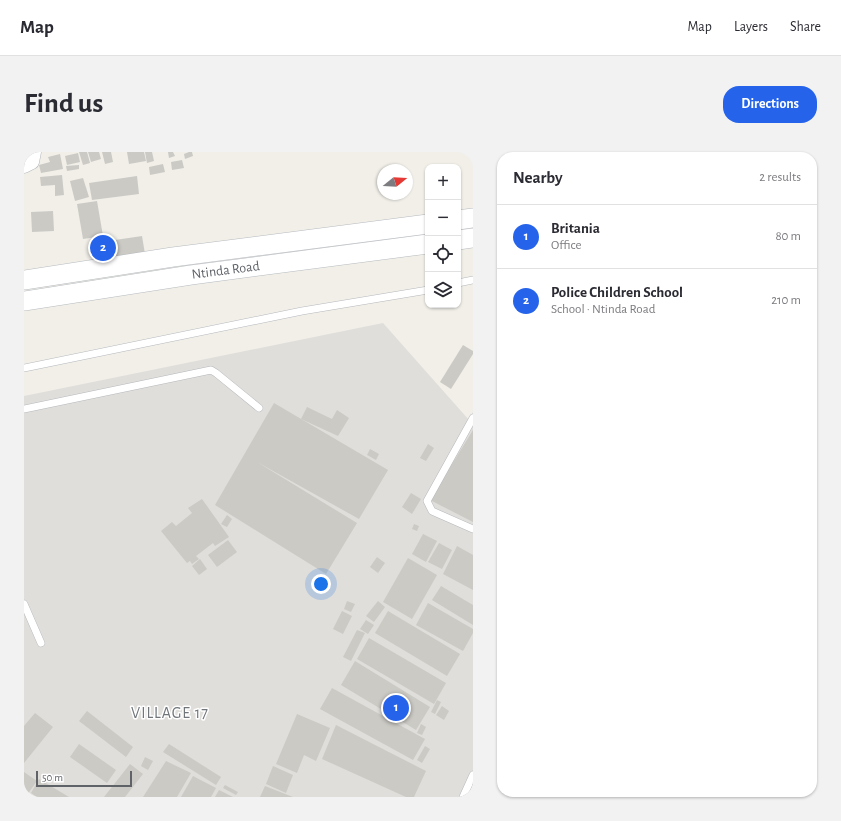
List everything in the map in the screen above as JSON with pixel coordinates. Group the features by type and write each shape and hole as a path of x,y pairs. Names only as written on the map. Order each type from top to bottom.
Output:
{"main road":[{"path":"461,220 473,218"},
{"name":"Ntinda Road","path":"24,280 181,256 425,224"},
{"path":"461,240 473,238"},
{"name":"Ntinda Road","path":"24,301 192,275 425,244"}],"street":[{"path":"24,166 32,162 34,152"}],"lane":[{"path":"461,282 473,280"},
{"path":"24,368 302,311 425,290"},
{"path":"24,409 210,370 216,373 259,408"},
{"path":"473,418 427,501 432,511 473,529"},
{"path":"24,604 41,643"},
{"path":"463,797 473,775"}],"shaded area":[{"path":"383,323 469,420 473,412 473,797 24,797 24,396"}],"building":[{"path":"79,152 87,152 90,163 83,165"},
{"path":"88,152 99,152 101,159 91,162"},
{"path":"102,152 111,152 113,162 105,164"},
{"path":"127,152 144,152 146,161 129,164"},
{"path":"145,152 152,152 154,161 147,163"},
{"path":"168,152 173,152 175,156 169,158"},
{"path":"192,152 193,156 185,159 184,154"},
{"path":"78,153 80,162 67,165 65,156"},
{"path":"60,154 63,169 41,173 39,165 50,162 48,157"},
{"path":"182,160 184,168 172,170 171,162"},
{"path":"163,164 165,172 150,175 149,167"},
{"path":"79,165 79,169 67,171 66,166"},
{"path":"62,175 64,195 55,196 55,185 41,186 40,177"},
{"path":"137,176 139,194 92,200 89,183"},
{"path":"83,178 89,197 75,201 70,181"},
{"path":"97,201 103,236 83,239 77,204"},
{"path":"53,211 54,231 32,232 31,212"},
{"path":"142,236 145,254 98,261 95,243"},
{"path":"463,345 473,351 473,354 451,389 440,382"},
{"path":"274,403 388,470 359,519 257,462 357,523 326,574 215,505"},
{"path":"307,407 332,419 337,410 349,418 338,436 301,419"},
{"path":"473,430 473,522 430,500"},
{"path":"428,444 434,448 426,461 420,458"},
{"path":"370,449 379,454 376,460 367,455"},
{"path":"411,493 421,499 412,514 402,507"},
{"path":"202,499 229,537 215,546 213,543 196,556 199,559 192,564 190,561 187,563 161,531 172,522 176,526 192,513 188,508"},
{"path":"227,515 232,519 227,527 221,524"},
{"path":"414,524 419,526 417,531 412,529"},
{"path":"423,534 437,541 426,562 412,554"},
{"path":"228,540 237,552 217,567 208,555"},
{"path":"439,543 452,550 442,569 428,562"},
{"path":"457,546 473,555 473,590 443,574"},
{"path":"377,557 385,563 378,573 370,567"},
{"path":"408,558 437,575 412,619 383,602"},
{"path":"200,559 207,569 199,575 192,566"},
{"path":"441,586 473,605 473,625 432,600"},
{"path":"347,601 355,604 351,612 344,609"},
{"path":"378,601 385,607 374,622 366,616"},
{"path":"428,603 473,629 473,633 463,651 416,625"},
{"path":"342,611 352,616 343,634 333,629"},
{"path":"388,611 460,654 447,676 375,633"},
{"path":"366,620 374,625 368,634 360,629"},
{"path":"357,630 365,633 351,661 343,657"},
{"path":"369,638 446,683 434,704 357,659"},
{"path":"355,661 430,707 416,730 341,685"},
{"path":"332,688 425,739 413,760 320,709"},
{"path":"437,700 441,702 435,714 431,712"},
{"path":"442,706 449,711 444,720 436,715"},
{"path":"87,711 133,747 126,757 79,721"},
{"path":"35,713 53,727 24,763 24,726"},
{"path":"297,714 330,728 316,761 304,755 297,773 276,764"},
{"path":"421,724 426,727 422,735 417,733"},
{"path":"336,725 426,771 414,797 406,797 322,759"},
{"path":"79,744 116,770 107,783 70,757"},
{"path":"169,744 221,777 216,785 163,752"},
{"path":"425,746 430,749 422,763 417,760"},
{"path":"145,757 153,761 148,770 141,766"},
{"path":"166,761 191,773 177,797 143,797"},
{"path":"130,764 143,774 125,797 104,797"},
{"path":"273,766 293,775 286,793 266,784"},
{"path":"24,772 37,781 27,795 24,794"},
{"path":"193,776 216,788 211,797 181,797"},
{"path":"39,779 69,797 37,797 31,793"},
{"path":"225,785 238,792 236,795 223,788"},
{"path":"265,786 293,797 260,797"},
{"path":"219,790 233,797 215,797"}],"place":[{"name":"Police Children School","path":"103,248"},
{"name":"Britania","path":"396,708"}],"district":[{"name":"VILLAGE 17","path":"170,713"}]}
